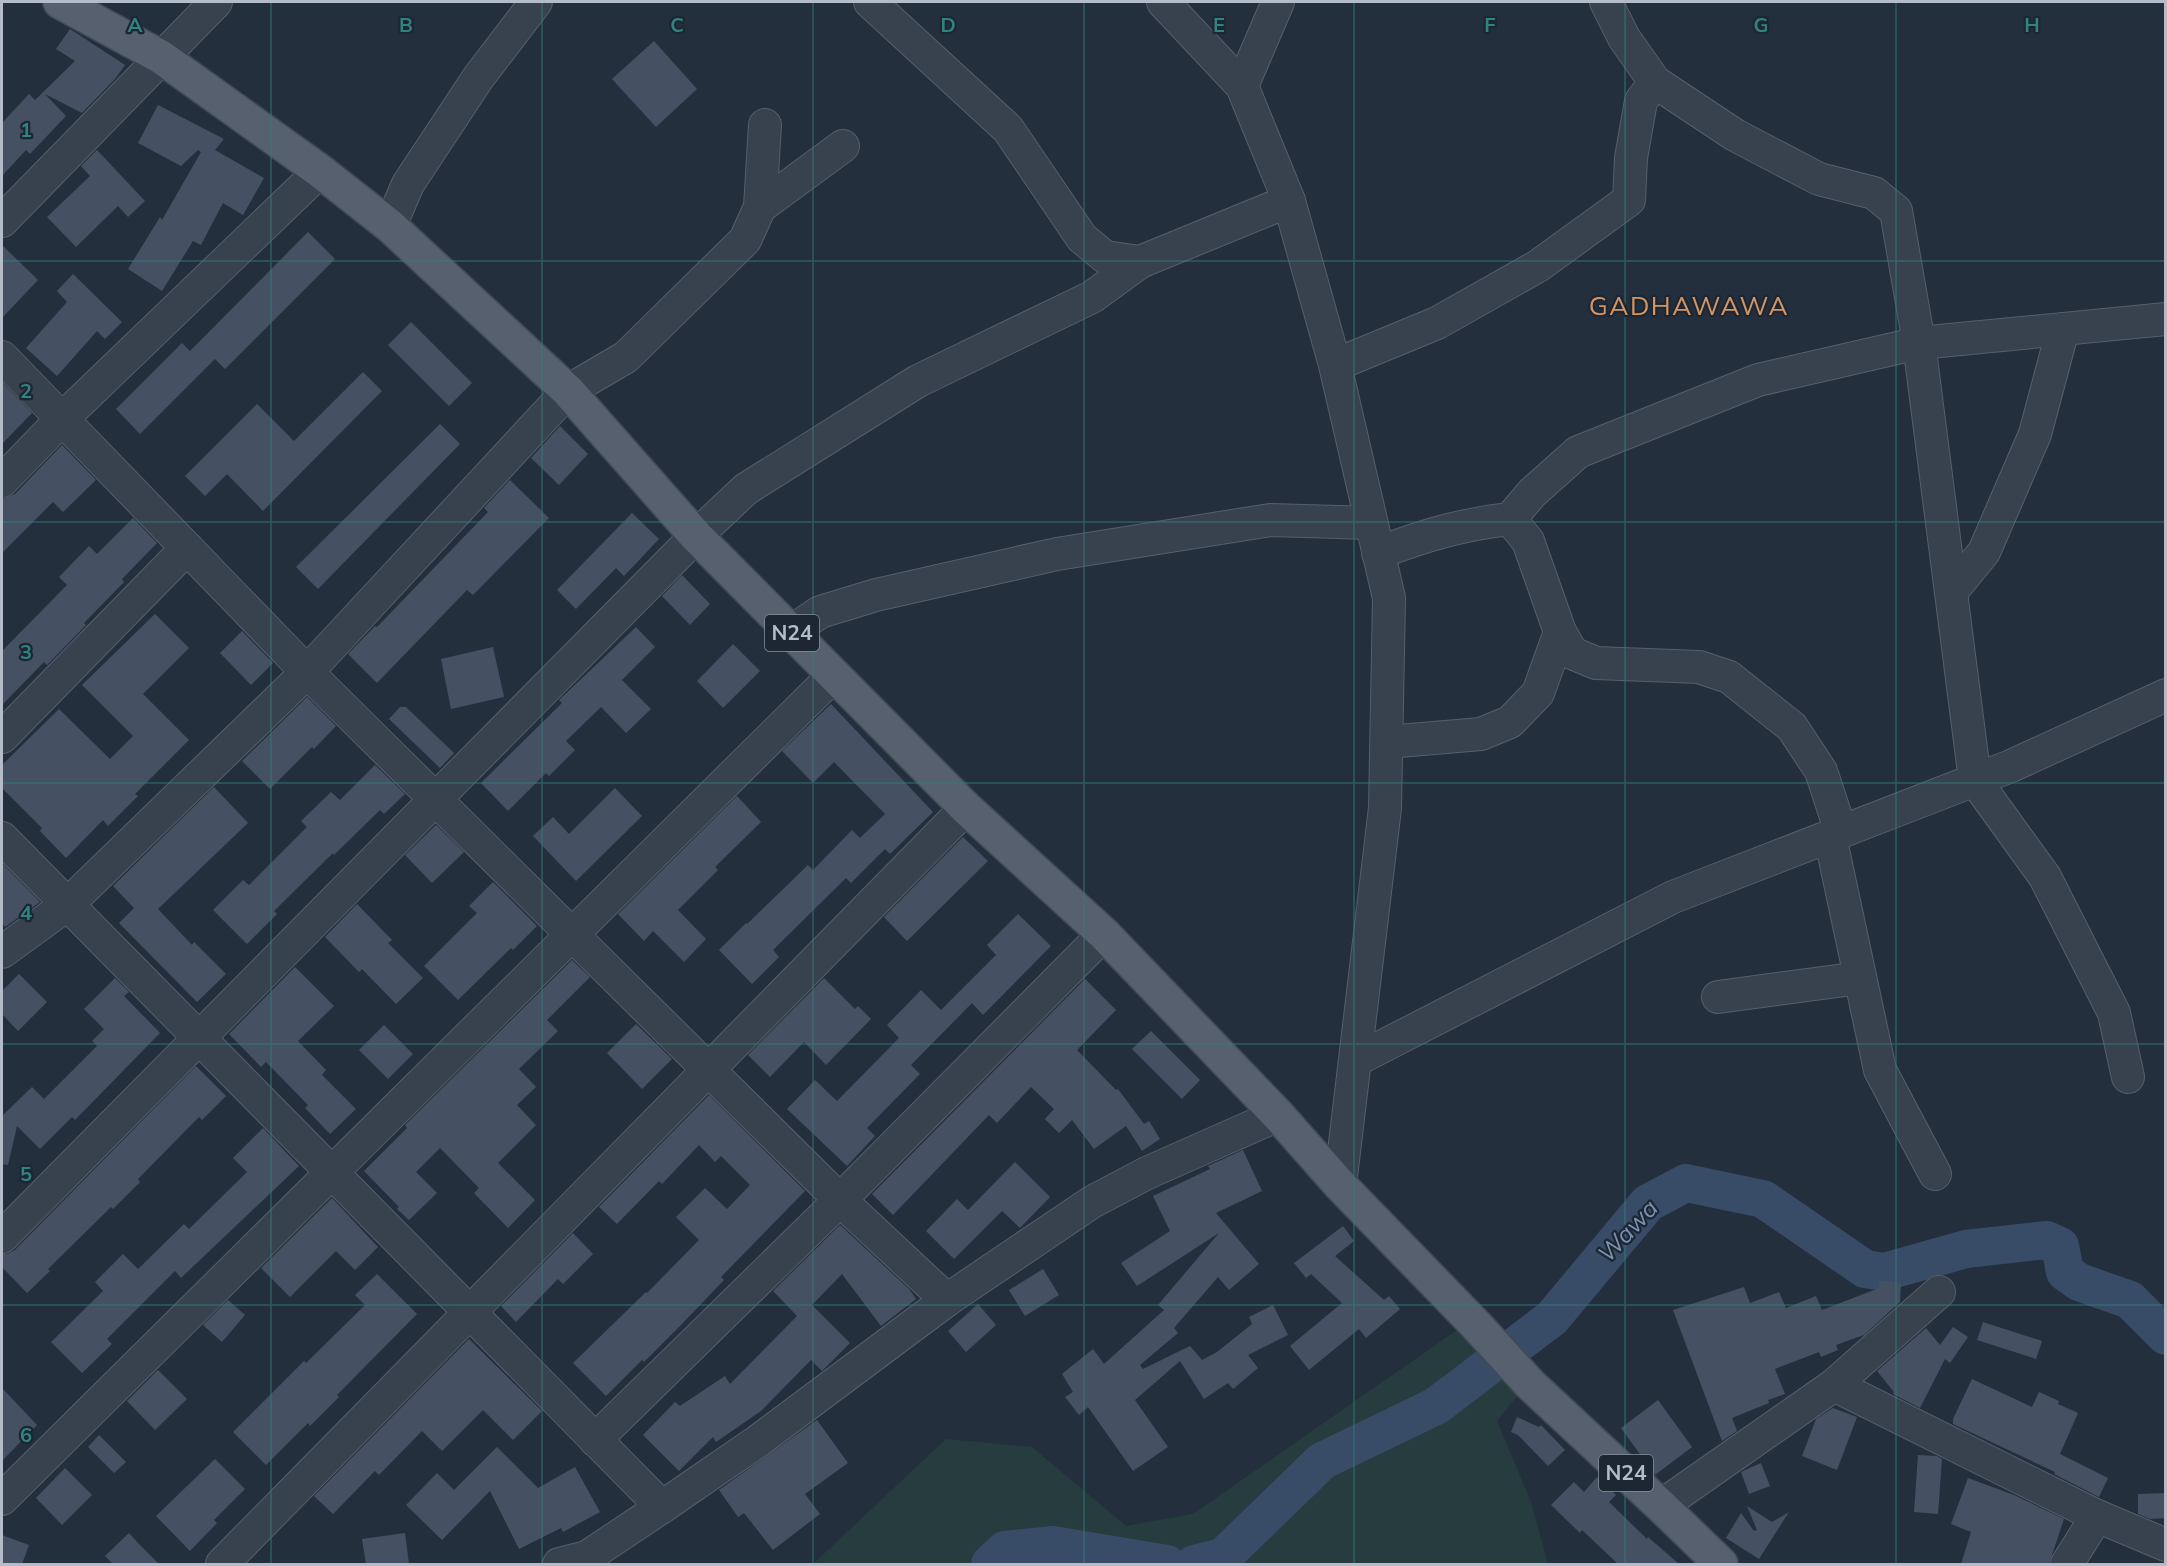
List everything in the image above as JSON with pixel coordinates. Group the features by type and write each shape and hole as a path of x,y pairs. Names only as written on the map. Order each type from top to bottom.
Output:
{"main road":[{"name":"N24","path":"60,2 161,57 320,171 390,226 568,391 696,536 966,808 1104,934 1530,1384 1721,1564"}],"street":[{"path":"2,221 216,2"},
{"path":"390,226 408,184 478,78 536,2"},
{"path":"870,2 1008,129 1082,238 1106,257 1140,262"},
{"path":"1163,2 1242,86 1289,201 1335,365 1389,598 1385,808 1340,1185"},
{"path":"1242,86 1278,2"},
{"path":"1606,2 1624,38 1655,82 1735,135 1819,180 1874,193 1896,211 1919,344 1976,780 2045,877 2114,1013 2128,1077"},
{"path":"1335,365 1437,323 1538,266 1629,200 1631,158 1641,101 1655,82"},
{"path":"2,952 68,904 307,672 568,391 626,357 745,240 760,207 765,125"},
{"path":"760,207 843,146"},
{"path":"2,482 62,419 320,171"},
{"path":"2,1238 696,536 746,489 918,381 1092,297 1140,262 1289,201"},
{"path":"792,632 820,612 876,595 1057,554 1270,520 1375,538 1428,534 1486,521 1510,519 1532,493 1578,452 1758,380 1919,344 2166,319"},
{"path":"1952,591 1984,552 2035,434 2064,329"},
{"path":"2,357 307,672 840,1200 947,1300"},
{"path":"1510,519 1528,541 1560,632 1572,653 1596,663 1699,666 1729,677 1792,727 1821,771 1835,834 1860,978 1880,1070 1935,1174"},
{"path":"2,737 187,548"},
{"path":"1387,742 1481,734 1510,722 1538,693 1560,632"},
{"path":"2,1499 834,675"},
{"path":"1356,1060 1673,897 2011,766 2166,695"},
{"path":"222,1564 966,808"},
{"path":"2,838 662,1507"},
{"path":"595,1440 840,1200 1104,934"},
{"path":"1718,997 1860,978"},
{"path":"578,1562 758,1441 947,1300 1092,1202 1147,1173 1278,1116"},
{"path":"1661,1506 1834,1385 1939,1292"},
{"path":"1834,1385 2097,1516 2166,1545"},
{"path":"2067,1564 2097,1516"}],"green space":[{"path":"1457,1330 1519,1394 1497,1421 1531,1502 1548,1564 813,1564 946,1439 1032,1447 1126,1526 1193,1514"}],"building":[{"path":"70,29 125,65 115,79 82,113 45,94 66,116 30,154 26,150 2,176 2,123 29,94 35,100 75,61 56,49"},
{"path":"654,41 697,89 656,127 612,79"},
{"path":"158,105 224,139 215,150 264,178 243,215 223,203 201,245 193,241 162,291 128,269 160,217 162,220 201,152 198,150 181,166 138,143"},
{"path":"97,150 145,201 128,217 118,206 76,247 47,217 90,176 81,166"},
{"path":"308,232 335,259 225,369 215,359 140,434 116,409 182,343 190,351"},
{"path":"2,245 38,280 2,318"},
{"path":"73,274 122,322 105,339 97,331 57,376 26,348 67,302 57,291"},
{"path":"411,322 472,383 449,406 388,345"},
{"path":"363,372 382,391 263,511 227,474 205,496 185,476 257,404 294,441"},
{"path":"2,382 32,413 2,444"},
{"path":"440,424 460,444 318,589 296,567"},
{"path":"560,426 588,454 559,485 531,458"},
{"path":"62,445 96,480 63,512 53,502 2,553 2,499 15,494"},
{"path":"510,480 549,518 473,595 467,590 377,683 348,654 488,512 484,508"},
{"path":"632,513 659,539 624,576 616,568 576,609 557,590"},
{"path":"133,518 157,543 122,579 124,582 84,623 86,625 47,665 44,662 2,705 2,651 67,585 59,577 89,546 97,554"},
{"path":"682,575 710,604 690,625 662,596"},
{"path":"155,614 189,648 143,694 189,740 135,794 138,796 108,826 103,820 66,858 40,831 42,828 2,788 2,765 59,709 110,759 133,736 82,685"},
{"path":"636,627 655,647 622,680 651,709 626,733 601,707 566,741 575,750 549,776 546,773 508,811 481,783 562,703 559,700"},
{"path":"242,631 273,663 251,685 220,653"},
{"path":"733,644 760,671 723,708 697,681"},
{"path":"493,647 504,697 451,709 441,659"},
{"path":"307,697 336,726 270,789 242,761"},
{"path":"831,704 933,812 890,854 885,849 851,883 846,878 773,950 779,957 752,984 719,950 808,865 813,870 852,830 860,838 885,814 834,762 813,783 782,751"},
{"path":"400,707 406,707 454,753 440,768 389,719"},
{"path":"375,765 405,794 384,814 380,810 334,855 333,853 274,911 277,914 247,944 213,910 243,880 249,885 307,827 301,821 331,792 340,800"},
{"path":"214,787 248,823 158,909 192,945 194,942 226,974 197,1002 119,923 134,908 113,886"},
{"path":"615,788 642,816 576,881 533,836 553,817 569,834"},
{"path":"737,796 761,822 715,867 718,870 678,910 706,939 684,962 653,931 644,941 618,914"},
{"path":"436,825 464,852 432,883 405,855"},
{"path":"963,837 988,861 907,941 884,917"},
{"path":"2,863 40,902 5,927 2,923"},
{"path":"493,882 537,926 458,1000 424,966 477,913 469,906"},
{"path":"357,904 392,940 388,943 423,978 396,1004 362,969 359,972 325,937"},
{"path":"1018,914 1051,946 983,1015 972,1003 911,1065 920,1074 867,1128 875,1136 847,1166 787,1109 815,1080 837,1101 899,1038 887,1025 921,990 941,1010 996,955 987,945"},
{"path":"572,960 590,977 547,1020 558,1031 519,1069 536,1087 517,1105 536,1125 498,1163 535,1200 508,1228 474,1193 479,1188 440,1148 416,1172 437,1193 409,1220 364,1171 407,1128 405,1125"},
{"path":"295,967 334,1006 298,1041 326,1070 322,1075 356,1109 330,1134 305,1108 308,1105 266,1062 261,1067 229,1034"},
{"path":"19,974 47,1002 18,1031 2,1014 2,991"},
{"path":"115,978 129,992 124,996 160,1033 75,1120 72,1117 40,1149 17,1126 8,1165 2,1164 2,1116 32,1087 44,1099 97,1046 92,1041 104,1029 84,1009"},
{"path":"824,978 855,1009 858,1006 871,1019 826,1065 804,1042 770,1077 748,1055"},
{"path":"1085,979 1116,1010 1077,1050 1116,1090 1118,1089 1144,1124 1149,1121 1160,1139 1142,1151 1126,1126 1094,1149 1072,1120 1059,1133 1045,1119 1054,1109 1031,1087 997,1123 989,1115 893,1215 872,1194"},
{"path":"636,1024 672,1059 642,1089 607,1053"},
{"path":"384,1025 413,1054 388,1079 359,1050"},
{"path":"1151,1031 1200,1080 1182,1099 1132,1049"},
{"path":"196,1066 226,1096 202,1120 199,1117 138,1179 140,1182 113,1209 111,1207 27,1293 2,1267 2,1254 15,1250"},
{"path":"709,1095 805,1191 721,1277 724,1280 680,1326 606,1396 573,1363 699,1240 676,1217 705,1188 727,1209 750,1185 721,1156 715,1162 699,1145 662,1184 659,1181 617,1224 599,1207"},
{"path":"263,1128 299,1166 181,1278 175,1271 107,1339 112,1344 82,1373 51,1342 103,1291 95,1282 123,1254 138,1269 184,1224 189,1229 247,1172 233,1158"},
{"path":"1243,1150 1262,1191 1216,1213 1259,1264 1229,1290 1218,1277 1174,1328 1178,1333 1140,1365 1143,1369 1190,1346 1202,1360 1217,1352 1252,1324 1249,1317 1273,1305 1288,1335 1248,1355 1258,1368 1233,1389 1228,1383 1204,1399 1180,1361 1135,1400 1168,1447 1133,1471 1088,1407 1079,1415 1065,1397 1073,1392 1062,1374 1093,1349 1104,1364 1164,1310 1158,1305 1219,1233 1137,1286 1121,1263 1170,1231 1153,1196 1210,1169 1208,1166"},
{"path":"1015,1162 1050,1197 1020,1228 1002,1211 954,1259 926,1231 957,1199 968,1210"},
{"path":"332,1198 378,1247 355,1270 336,1251 290,1297 261,1268"},
{"path":"840,1225 909,1289 916,1299 881,1326 842,1274 812,1305 850,1343 822,1371 811,1360 761,1411 716,1442 713,1437 679,1471 643,1435 675,1402 680,1406 725,1376 730,1384 797,1316 773,1291"},
{"path":"1343,1226 1354,1241 1335,1256 1384,1300 1389,1296 1400,1309 1366,1338 1359,1329 1309,1370 1290,1346 1342,1303 1311,1274 1306,1278 1294,1263"},
{"path":"573,1233 593,1254 563,1284 558,1279 516,1322 501,1306"},
{"path":"1043,1269 1059,1295 1025,1316 1009,1290"},
{"path":"377,1274 417,1314 337,1395 339,1397 310,1426 308,1423 266,1465 233,1432 304,1361 306,1363 365,1305 355,1295"},
{"path":"1879,1281 1901,1282 1900,1302 1864,1335 1836,1345 1838,1350 1821,1357 1819,1352 1775,1369 1785,1394 1732,1418 1737,1431 1722,1441 1673,1310 1744,1287 1750,1303 1779,1292 1786,1308 1816,1296 1822,1310 1879,1288"},
{"path":"228,1300 245,1315 222,1342 203,1325"},
{"path":"978,1304 996,1325 966,1352 948,1331"},
{"path":"1983,1322 2042,1341 2036,1359 1977,1340"},
{"path":"1953,1327 1968,1337 1950,1363 1945,1359 1920,1408 1893,1394 1894,1392 1877,1371 1926,1328 1940,1345"},
{"path":"469,1339 542,1411 513,1440 483,1410 442,1451 422,1431 379,1475 375,1471 333,1514 314,1496"},
{"path":"158,1370 187,1399 155,1430 127,1401"},
{"path":"1972,1379 2032,1407 2039,1392 2078,1413 2060,1454 2108,1478 2099,1497 2054,1474 2055,1472 1953,1424 1953,1419"},
{"path":"2,1388 37,1425 2,1461"},
{"path":"1658,1400 1692,1447 1655,1475 1621,1428"},
{"path":"1833,1408 1857,1417 1837,1470 1802,1456 1816,1419"},
{"path":"1517,1417 1539,1427 1541,1425 1565,1450 1548,1466 1518,1435 1511,1432"},
{"path":"817,1420 848,1463 805,1494 820,1514 773,1550 744,1513 738,1517 719,1490"},
{"path":"99,1435 126,1462 114,1473 88,1447"},
{"path":"497,1447 538,1488 575,1467 600,1512 563,1532 561,1528 519,1549 490,1491 442,1540 406,1505 437,1473 454,1490"},
{"path":"1918,1455 1937,1456 1942,1459 1938,1514 1914,1512"},
{"path":"215,1459 245,1489 214,1520 217,1523 190,1551 156,1516"},
{"path":"1761,1463 1770,1486 1749,1494 1741,1472"},
{"path":"65,1468 92,1495 62,1525 36,1498"},
{"path":"1597,1477 1616,1495 1609,1502 1647,1539 1648,1537 1679,1564 1618,1564 1582,1530 1580,1533 1551,1505 1574,1482 1584,1492"},
{"path":"1968,1478 2014,1495 2064,1519 2049,1564 1961,1564 1971,1532 1951,1524"},
{"path":"2166,1493 2166,1518 2150,1519 2138,1514 2138,1494"},
{"path":"1747,1506 1772,1522 1789,1512 1759,1559 1726,1538 1741,1513 1754,1531 1757,1530"},
{"path":"129,1533 159,1564 113,1564 105,1556"},
{"path":"405,1533 409,1564 366,1564 362,1539"},
{"path":"2,1535 29,1545 22,1564 2,1564"}],"waterway":[{"name":"Wawa","path":"1194,1564 1223,1557 1322,1461 1436,1406 1552,1318 1648,1203 1686,1183 1763,1199 1865,1269 1884,1272 1966,1249 2047,1240 2060,1246 2065,1272 2079,1282 2130,1300 2166,1336"},
{"name":"Wawa","path":"990,1564 1005,1550 1053,1545 1167,1564"}],"district":[{"name":"GADHAWAWA","path":"1689,306"}]}
